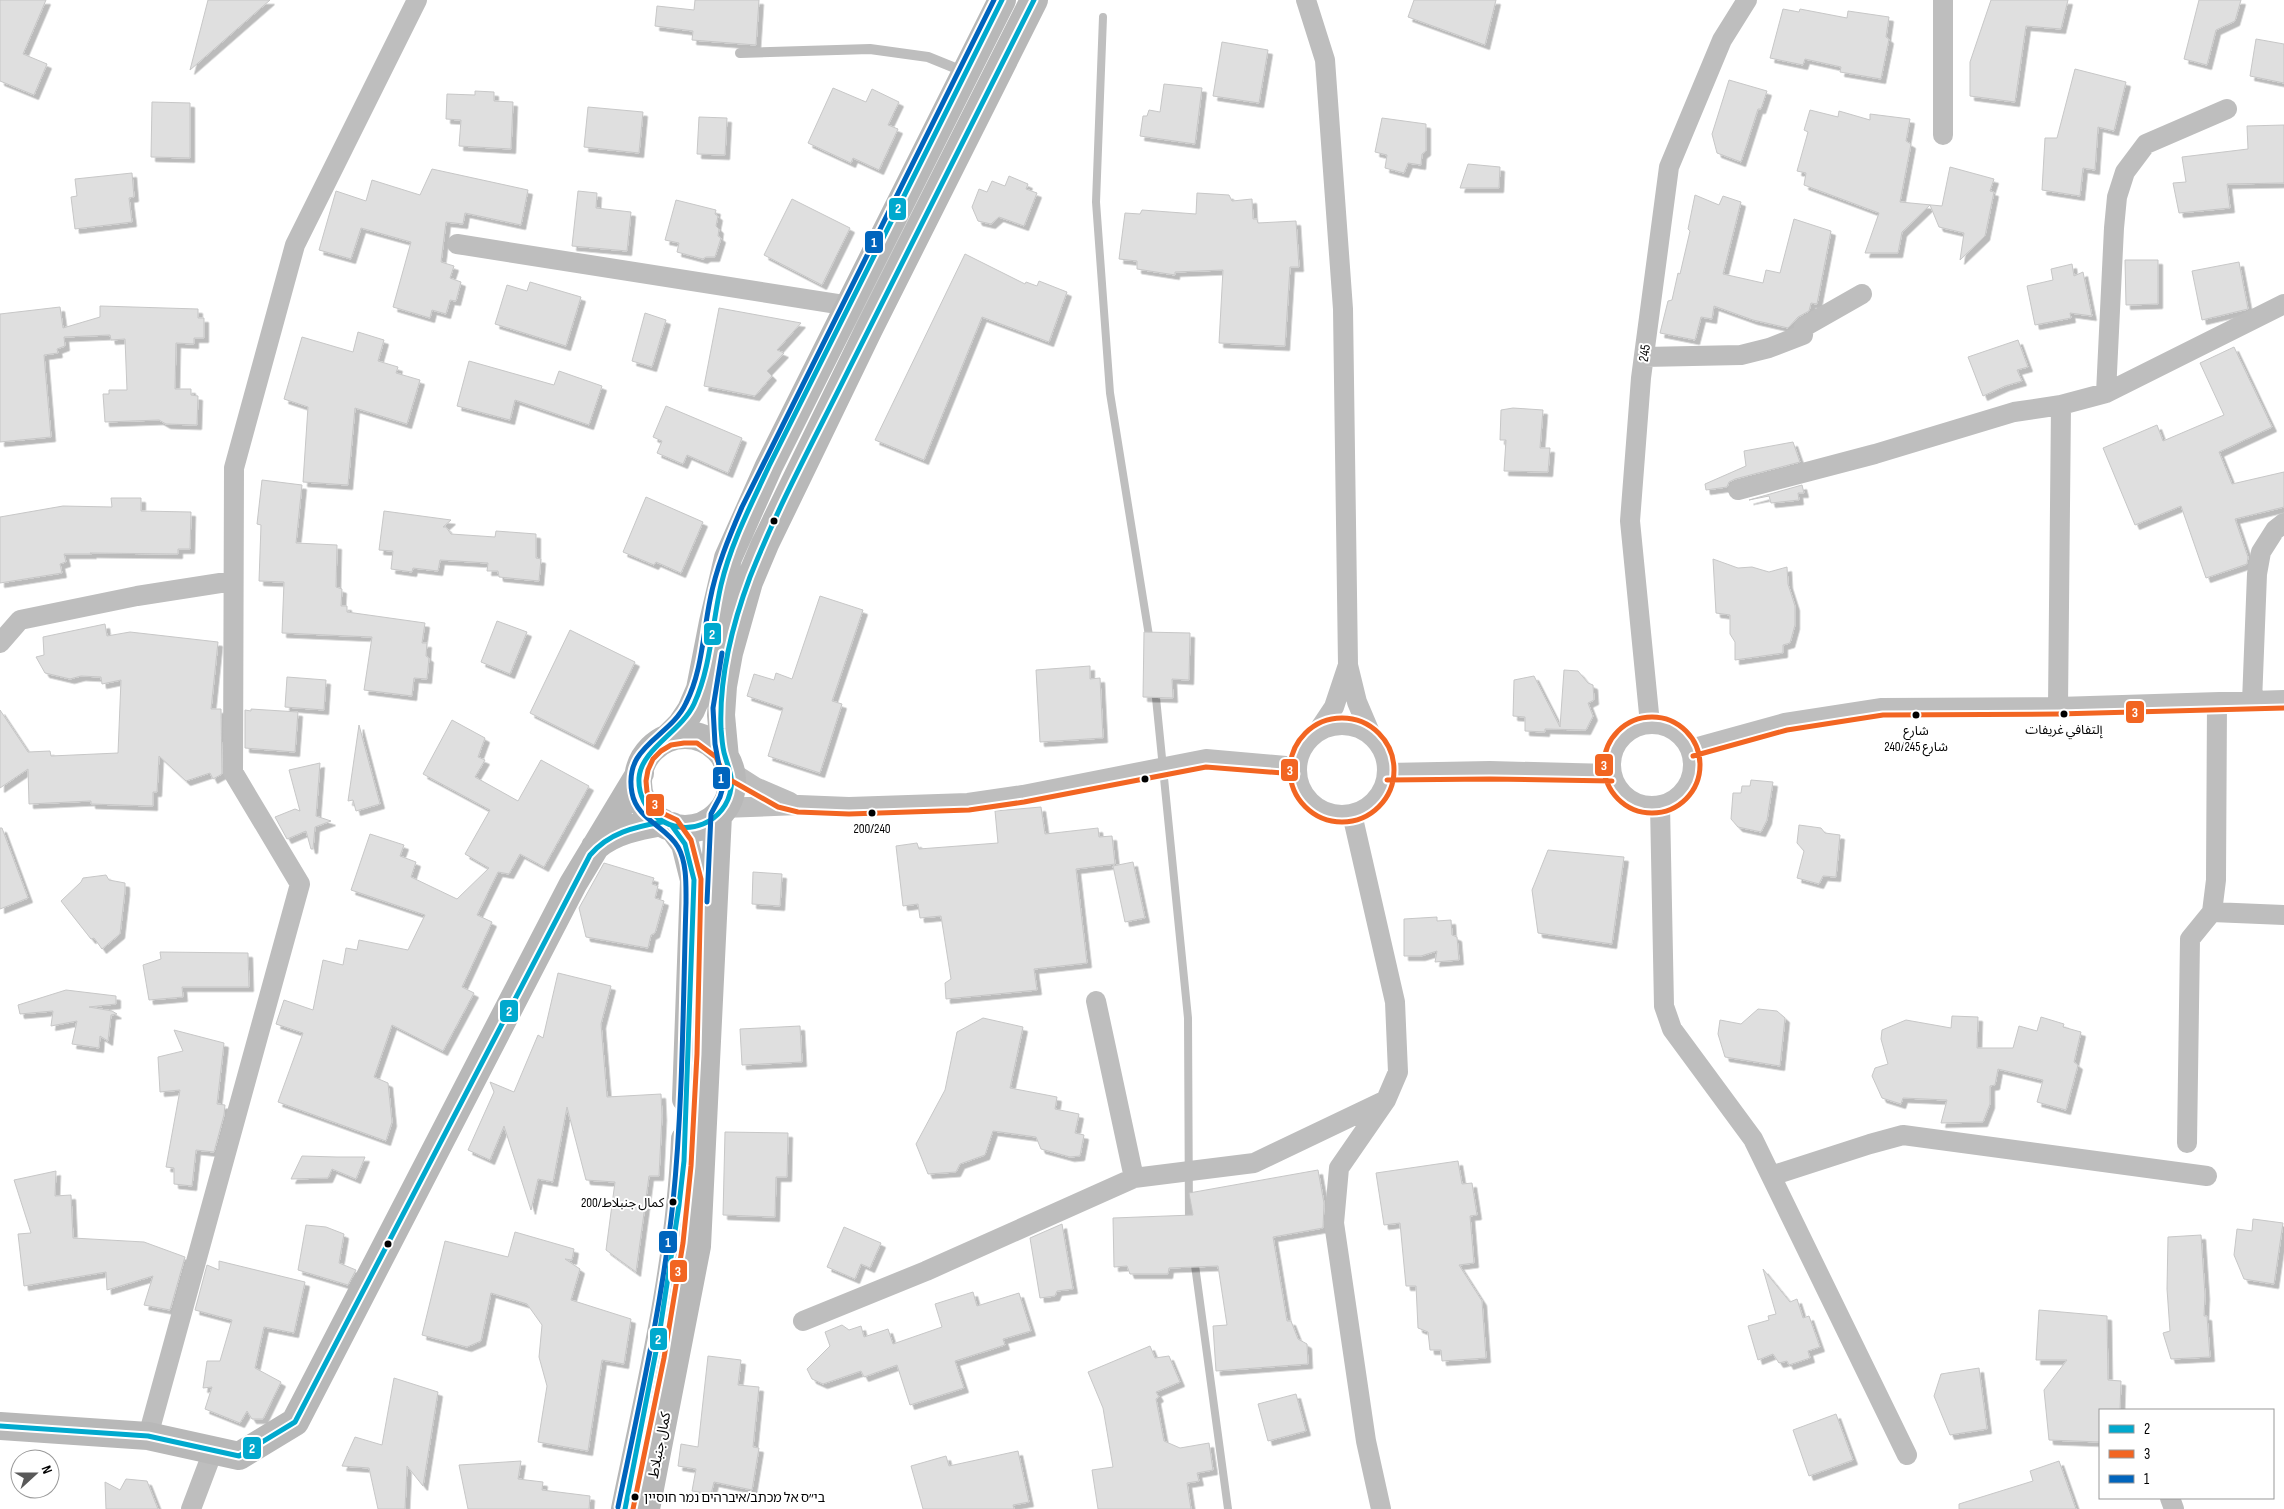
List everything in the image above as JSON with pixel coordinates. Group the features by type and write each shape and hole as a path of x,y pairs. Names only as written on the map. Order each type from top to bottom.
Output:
{"main road":[{"path":"0,1426 148,1436 239,1456 295,1422 590,855 640,773 647,755 656,745 668,738 681,725 692,710 700,690 724,572 745,519 769,466 1002,0"},
{"path":"590,855 596,846 611,836 642,825 667,824 680,828 694,828 708,823 721,812 731,790 721,715 723,686 729,653 749,582 765,544 870,329 1034,0"},
{"path":"668,738 683,735 699,736 713,744 728,765"},
{"path":"640,773 640,794 646,807 667,824"},
{"name":"كمال جنبلاط","path":"646,1509 697,1246 721,812"},
{"name":"كمال جنبلاط","path":"625,1509 664,1318 684,1161 694,880 685,844 667,824"}],"street":[{"path":"148,1436 300,884 233,772 234,468 295,244 417,0"},
{"path":"1306,0 1325,60 1343,310 1348,665 1356,702 1371,735 1380,746 1386,759 1387,774 1384,787 1376,800 1365,809 1352,814 1338,815 1324,812 1312,804 1301,787 1297,766 1300,753 1307,740 1318,731 1334,707 1348,665"},
{"name":"245","path":"1650,724 1630,521 1644,357 1670,167 1722,40 1747,0"},
{"path":"1943,0 1943,135"},
{"path":"2106,393 2114,228 2117,197 2125,172 2146,144 2227,109"},
{"path":"457,244 850,306"},
{"path":"1644,357 1741,355 1769,348 1803,335 1804,328 1862,294"},
{"path":"1738,490 1875,454 2014,412 2061,405 2106,393 2284,304"},
{"path":"2058,707 2061,405"},
{"path":"2252,702 2257,574 2261,552 2275,530 2284,523"},
{"path":"0,643 20,620 137,596 234,581"},
{"path":"1691,749 1785,723 1882,708 2217,704 2284,700"},
{"path":"2186,1143 2190,939 2212,912 2216,880 2217,704"},
{"path":"1318,731 1331,726 1345,724 1359,728 1371,735"},
{"path":"1650,724 1665,726 1677,732 1691,749 1692,769 1689,782 1673,801 1648,806 1635,802 1625,796 1617,786 1612,774 1614,750 1628,732 1639,726 1650,724"},
{"path":"721,812 799,805 849,807 968,803 1023,795 1206,759 1297,766"},
{"path":"728,765 755,787 781,800 799,805"},
{"path":"1387,774 1490,772 1612,774"},
{"path":"1660,805 1664,1006 1672,1030 1754,1139 1907,1455"},
{"path":"1352,814 1395,1002 1398,1072 1386,1100 1339,1168 1334,1223 1366,1441 1381,1509"},
{"path":"2212,912 2284,915"},
{"path":"1096,1001 1134,1178"},
{"path":"803,1321 926,1271 1134,1178 1254,1163 1386,1100"},
{"path":"1771,1176 1870,1144 1903,1136 2207,1176"},
{"path":"191,1509 213,1450"}],"lane":[{"path":"740,53 870,49 928,57 966,72"}],"building":[{"path":"0,0 46,0 23,54 47,64 34,95 0,81"},
{"path":"208,0 270,0 190,70"},
{"path":"695,0 759,0 756,45 692,40 693,31 655,26 657,6 694,10"},
{"path":"1414,0 1496,0 1485,45 1408,17"},
{"path":"1991,0 2068,0 2061,29 2026,26 2015,102 1970,96 1970,62"},
{"path":"2199,0 2241,0 2235,21 2216,30 2207,65 2184,59"},
{"path":"1783,9 1799,12 1800,9 1847,18 1848,11 1889,17 1886,37 1889,39 1881,79 1840,72 1841,67 1805,59 1803,65 1770,58"},
{"path":"2256,39 2284,44 2284,83 2250,76"},
{"path":"1222,42 1268,50 1259,103 1213,96"},
{"path":"2075,69 2126,82 2114,131 2098,127 2095,170 2083,168 2080,196 2042,190 2045,138 2057,138"},
{"path":"1729,80 1767,91 1761,109 1758,109 1741,162 1717,153 1712,134"},
{"path":"1164,84 1202,88 1195,144 1140,136 1143,116 1147,116 1149,110 1160,112"},
{"path":"833,88 866,102 872,89 899,102 888,125 898,129 879,170 853,158 851,163 808,143"},
{"path":"475,91 494,92 494,101 513,102 511,149 459,146 461,120 446,119 447,94 475,95"},
{"path":"152,102 190,103 190,158 151,157"},
{"path":"588,107 643,112 639,153 584,147"},
{"path":"1810,110 1838,117 1839,111 1870,120 1870,114 1910,119 1906,141 1911,144 1900,202 1942,206 1950,167 1994,179 1990,191 1994,192 1985,236 1960,260 1964,233 1939,227 1930,205 1902,232 1898,253 1865,253 1879,213 1804,185 1806,173 1797,171 1808,132 1804,130"},
{"path":"699,117 727,118 725,155 697,154"},
{"path":"1382,118 1426,124 1426,151 1422,154 1421,165 1408,163 1404,173 1385,168 1387,155 1375,152"},
{"path":"2284,125 2284,183 2227,184 2230,208 2179,213 2173,183 2186,182 2182,157 2248,149 2247,126"},
{"path":"1468,164 1500,167 1499,188 1460,188"},
{"path":"432,169 528,190 521,225 465,213 463,224 446,222 441,262 454,266 450,278 461,282 456,301 450,300 446,314 432,310 430,318 393,307 411,242 361,228 351,259 319,250 336,191 366,201 372,180 420,195"},
{"path":"132,173 134,197 129,198 132,222 75,229 71,197 77,196 75,179"},
{"path":"1009,176 1028,184 1026,189 1037,193 1024,226 999,217 991,224 978,221 972,207 979,189 987,192 992,181 1005,186"},
{"path":"578,191 597,193 596,208 631,212 627,251 572,246"},
{"path":"1197,193 1229,195 1232,201 1252,199 1253,219 1257,219 1258,223 1296,221 1299,267 1290,267 1285,346 1219,343 1223,270 1175,272 1175,275 1137,269 1137,261 1119,259 1125,213 1140,214 1142,210 1196,214"},
{"path":"1695,195 1719,205 1723,196 1741,202 1723,274 1763,283 1766,270 1780,273 1794,219 1831,231 1817,304 1811,303 1809,311 1798,317 1788,328 1753,320 1714,306 1712,319 1701,317 1695,340 1660,333 1668,301 1672,300 1678,273 1680,274 1690,231 1688,229"},
{"path":"792,199 850,228 822,285 764,255"},
{"path":"676,200 716,210 715,214 718,216 716,226 719,229 718,236 721,238 715,257 703,259 677,252 679,243 665,240"},
{"path":"965,254 1025,284 1026,282 1037,286 1039,281 1067,292 1049,342 982,317 924,460 875,440"},
{"path":"2125,260 2158,260 2158,304 2126,305"},
{"path":"2239,262 2248,309 2202,320 2192,271"},
{"path":"2072,264 2074,276 2083,272 2092,316 2070,313 2071,318 2035,325 2027,286 2053,280 2051,269"},
{"path":"530,282 581,297 566,346 495,324 507,285 527,291"},
{"path":"100,306 198,309 198,318 204,318 204,338 194,338 194,344 176,343 175,389 191,389 191,395 198,396 197,425 166,424 159,420 105,422 103,394 109,394 109,390 127,390 125,339 111,340 110,335 64,337 65,346 57,349 58,353 44,355 51,437 0,442 0,314 60,307 63,328 100,317"},
{"path":"719,308 801,323 777,350 784,353 767,371 772,376 755,396 704,386"},
{"path":"645,313 666,320 652,367 632,361"},
{"path":"358,332 384,340 378,361 398,367 396,373 420,380 407,424 355,408 348,485 303,482 308,407 284,399 302,337 353,352"},
{"path":"2018,340 2028,367 2017,370 2022,381 1983,396 1968,357"},
{"path":"2234,347 2272,427 2219,452 2232,484 2284,472 2284,507 2235,519 2248,557 2247,564 2206,578 2181,506 2135,525 2103,448 2157,425 2163,441 2224,415 2200,363"},
{"path":"469,361 554,385 559,371 602,386 589,425 515,400 510,420 457,406"},
{"path":"666,406 742,438 728,473 687,455 683,464 657,453 662,441 653,437"},
{"path":"1513,408 1543,410 1540,448 1550,448 1548,472 1504,471 1506,440 1500,440 1501,410"},
{"path":"1793,442 1800,462 1735,479 1729,482 1727,487 1706,490 1705,484 1746,466 1744,451"},
{"path":"262,480 302,485 296,543 337,545 336,587 342,589 341,606 347,606 347,612 425,623 422,643 427,643 426,656 429,658 427,679 414,678 412,696 364,690 372,637 282,633 284,582 259,581 261,525 257,524"},
{"path":"1802,485 1804,493 1798,493 1799,500 1771,503 1769,496 1749,500"},
{"path":"646,497 703,522 681,573 656,562 654,565 623,552"},
{"path":"111,498 141,498 141,511 191,512 190,549 178,549 178,554 64,554 66,562 60,564 62,573 0,583 0,517 63,506 112,507"},
{"path":"384,511 451,520 443,527 446,527 451,534 495,537 496,531 536,534 536,558 541,559 539,581 499,577 498,571 487,571 488,563 440,560 438,571 413,568 412,572 391,569 393,551 379,550"},
{"path":"1713,559 1738,568 1752,567 1769,572 1787,567 1788,584 1795,606 1795,625 1790,643 1783,645 1783,653 1735,660 1735,642 1730,634 1730,615 1716,613"},
{"path":"820,596 863,610 832,701 842,704 820,773 768,756 783,708 747,696 754,674 774,680 776,673 792,679"},
{"path":"497,621 527,632 510,674 481,662"},
{"path":"105,624 107,636 130,632 218,642 211,709 221,709 222,774 213,779 210,773 186,781 159,756 157,792 153,792 153,806 91,804 91,801 29,804 28,769 0,788 0,710 28,752 50,751 51,756 118,753 121,680 102,684 101,677 81,676 70,679 45,673 36,657 44,655 43,637"},
{"path":"570,630 635,662 594,745 530,713"},
{"path":"1144,632 1190,633 1189,680 1172,679 1173,698 1143,697"},
{"path":"1090,666 1090,679 1100,678 1103,738 1040,742 1036,670"},
{"path":"1564,670 1578,671 1588,683 1593,685 1594,700 1588,703 1593,716 1586,730 1545,729 1545,732 1525,731 1525,717 1513,716 1514,680 1534,676 1560,727"},
{"path":"287,677 326,680 324,710 285,707"},
{"path":"251,709 298,712 295,752 245,748 245,710 251,711"},
{"path":"452,720 485,738 478,757 485,760 475,777 518,801 541,760 589,786 544,867 520,854 509,874 498,872 477,915 492,922 462,987 474,993 443,1051 392,1025 374,1077 388,1083 392,1122 386,1141 278,1102 303,1033 276,1024 284,1000 313,1010 323,960 343,965 346,948 357,950 359,940 408,950 425,915 351,890 370,834 404,845 400,856 416,862 411,877 457,899 489,868 465,854 490,810 423,774"},
{"path":"359,725 380,804 356,811 353,800 348,801"},
{"path":"320,763 316,816 331,821 315,827 313,849 311,849 306,831 287,839 275,817 295,809 300,811 289,770"},
{"path":"1751,780 1773,782 1767,820 1761,832 1738,827 1731,819 1733,793 1741,793 1742,786 1750,786"},
{"path":"1041,807 1045,834 1098,828 1099,837 1112,836 1115,864 1076,869 1087,963 1034,969 1037,990 946,999 945,983 951,979 941,916 920,918 918,904 903,906 896,846 917,843 919,849 998,843 995,811"},
{"path":"1799,825 1821,828 1825,833 1840,835 1836,877 1823,876 1819,884 1797,878 1804,851 1797,843"},
{"path":"0,828 2,828 28,898 0,909"},
{"path":"1548,850 1624,857 1612,944 1538,933 1532,890"},
{"path":"1133,862 1145,918 1125,922 1113,866"},
{"path":"604,863 654,878 652,884 658,886 655,898 664,901 655,933 651,935 648,948 586,937 579,908"},
{"path":"753,872 782,874 780,906 752,904"},
{"path":"106,875 109,880 125,883 125,891 120,934 102,949 94,938 91,939 61,901 83,878"},
{"path":"1437,917 1437,921 1451,920 1452,935 1457,937 1459,960 1435,962 1437,951 1421,956 1404,956 1404,919"},
{"path":"160,952 248,953 249,987 182,987 183,997 149,1000 143,965 161,959"},
{"path":"558,973 611,986 601,1024 607,1097 661,1094 662,1116 659,1176 649,1176 636,1272 606,1250 615,1182 586,1180 567,1107 553,1182 538,1179 531,1210 504,1126 490,1160 468,1150 494,1092 490,1082 514,1092 538,1035 543,1038"},
{"path":"66,990 116,996 116,1004 89,1007 112,1011 117,1014 111,1015 108,1041 100,1036 99,1048 72,1044 77,1021 51,1026 53,1011 20,1014 18,1005"},
{"path":"1758,1009 1777,1011 1785,1018 1780,1066 1725,1057 1718,1034 1720,1020 1741,1024"},
{"path":"1952,1016 1978,1017 1977,1048 2013,1048 2019,1026 2037,1031 2041,1017 2064,1024 2063,1027 2081,1032 2074,1062 2078,1065 2066,1110 2037,1102 2043,1080 1998,1069 1995,1085 1990,1086 1990,1104 1983,1122 1941,1123 1947,1100 1903,1098 1901,1104 1882,1098 1872,1076 1875,1068 1888,1064 1881,1039 1882,1030 1906,1020 1951,1028"},
{"path":"983,1018 1023,1027 1010,1088 1057,1097 1055,1109 1079,1114 1075,1133 1084,1135 1080,1156 1070,1157 1041,1149 1036,1137 993,1131 985,1155 960,1164 956,1172 928,1174 916,1144 945,1090 957,1032"},
{"path":"800,1026 802,1062 742,1065 740,1029"},
{"path":"174,1030 224,1043 217,1104 225,1105 224,1115 214,1152 196,1150 192,1186 174,1184 174,1168 166,1167 180,1090 160,1092 158,1057 183,1051"},
{"path":"725,1132 788,1133 787,1177 776,1177 775,1217 723,1215"},
{"path":"302,1156 365,1157 356,1179 332,1169 328,1178 291,1179"},
{"path":"1458,1161 1462,1184 1472,1183 1477,1215 1470,1216 1474,1263 1459,1265 1482,1301 1486,1358 1442,1361 1441,1350 1430,1350 1428,1332 1418,1328 1416,1286 1406,1286 1400,1223 1384,1225 1376,1173"},
{"path":"1318,1170 1324,1203 1323,1228 1273,1237 1287,1321 1291,1321 1298,1339 1307,1344 1308,1364 1216,1371 1213,1326 1227,1325 1218,1266 1169,1268 1168,1274 1130,1274 1127,1266 1114,1267 1113,1218 1193,1215 1189,1193"},
{"path":"56,1171 55,1196 71,1195 73,1238 144,1242 185,1257 170,1310 144,1305 153,1276 107,1290 106,1272 24,1286 18,1234 31,1233 14,1180"},
{"path":"2253,1219 2283,1223 2274,1284 2244,1279 2234,1255 2237,1229 2252,1231"},
{"path":"1062,1224 1073,1289 1057,1291 1055,1296 1040,1298 1030,1238"},
{"path":"306,1225 326,1227 344,1234 339,1263 356,1270 348,1285 298,1270"},
{"path":"844,1227 881,1243 870,1268 861,1264 855,1279 827,1267"},
{"path":"515,1232 574,1249 572,1260 565,1259 580,1269 571,1300 631,1319 624,1364 602,1360 588,1451 538,1442 547,1386 539,1357 542,1325 527,1304 491,1293 481,1341 467,1347 422,1335 445,1241 508,1257"},
{"path":"2201,1235 2205,1295 2204,1316 2207,1316 2210,1357 2171,1359 2163,1333 2170,1331 2167,1289 2168,1237"},
{"path":"219,1261 305,1282 294,1333 264,1327 255,1368 281,1382 263,1419 252,1419 247,1411 240,1423 205,1409 212,1387 203,1388 207,1361 220,1361 232,1320 195,1310 207,1265 219,1270"},
{"path":"1763,1269 1790,1302 1797,1299 1803,1318 1809,1316 1820,1347 1808,1351 1810,1358 1789,1365 1787,1361 1779,1363 1773,1354 1758,1360 1748,1326 1769,1320 1768,1316 1776,1314"},
{"path":"973,1292 977,1306 1019,1293 1031,1331 1003,1339 1005,1345 955,1361 964,1388 910,1405 897,1365 864,1377 861,1371 823,1384 812,1379 807,1369 830,1346 825,1332 842,1325 849,1330 861,1326 864,1337 888,1329 893,1344 942,1327 935,1304"},
{"path":"2039,1310 2107,1316 2108,1380 2121,1381 2120,1409 2099,1409 2099,1442 2049,1440 2044,1390 2067,1360 2036,1360"},
{"path":"1150,1346 1155,1358 1169,1356 1180,1382 1156,1392 1159,1397 1156,1399 1164,1441 1180,1448 1209,1443 1213,1470 1197,1473 1199,1481 1187,1483 1191,1509 1098,1509 1092,1470 1113,1467 1103,1408 1088,1372"},
{"path":"708,1356 741,1360 738,1385 759,1387 753,1447 759,1448 752,1490 714,1482 711,1494 692,1491 696,1469 678,1466 681,1444 698,1447"},
{"path":"1979,1368 1987,1429 1950,1435 1934,1396 1941,1374"},
{"path":"394,1378 438,1392 423,1486 407,1466 405,1509 378,1509 369,1468 342,1466 355,1437 382,1445"},
{"path":"1296,1394 1306,1431 1268,1441 1258,1404"},
{"path":"1836,1414 1853,1460 1809,1476 1793,1430"},
{"path":"1018,1451 1029,1502 1013,1505 1014,1509 923,1509 911,1466 946,1456 949,1466"},
{"path":"521,1461 518,1479 543,1482 542,1490 590,1496 589,1509 468,1509 459,1465"},
{"path":"2059,1461 2076,1509 1959,1509 1959,1504 2033,1481 2030,1471"},
{"path":"126,1479 147,1481 158,1509 106,1509 105,1482 120,1490"}],"waterway":[{"path":"1103,17 1096,202 1110,393 1150,642"},
{"path":"1155,688 1188,1018 1189,1225"},
{"path":"1194,1258 1228,1509"}],"transit line":[{"name":"1","path":"618,1507 663,1279 673,1202 681,1090 686,903 685,874 681,853 673,840 646,816 635,802 632,793 631,777 634,764 650,743 679,715 686,703 696,679 710,600 719,564 742,507 994,0"},
{"name":"2","path":"1002,0 769,466 742,524 725,569 708,660 694,704 688,714 654,749 641,768 639,778 640,790 644,801 650,811 659,819 669,824 680,827 703,824 718,814 728,800 731,780 722,742 722,690 732,632 750,577 772,524 797,472 1034,0"},
{"name":"1","path":"707,902 711,814 723,787 715,744 713,708 722,653"},
{"name":"3","path":"1693,756 1787,730 1883,715 2058,714 2284,708"},
{"name":"3","path":"1652,717 1670,721 1686,731 1696,747 1700,765 1696,783 1686,799 1670,809 1652,813 1634,809 1618,799 1608,783 1604,765 1608,747 1618,731 1634,721 1652,717"},
{"name":"3","path":"1342,718 1362,722 1371,726 1379,733 1386,741 1390,750 1394,770 1390,790 1386,799 1379,807 1371,814 1362,818 1342,822 1322,818 1313,814 1305,807 1298,799 1294,790 1290,770 1294,750 1298,741 1305,733 1313,726 1322,722 1342,718"},
{"name":"3","path":"633,1509 664,1358 683,1243 691,1166 697,1054 701,879 691,840 677,820 660,812 647,792 646,781 653,759 671,745 697,743 716,757 725,777 778,807 798,812 849,814 969,810 1024,802 1206,767 1296,774"},
{"name":"3","path":"1387,780 1612,781"},
{"name":"2","path":"0,1426 148,1436 239,1456 295,1422 590,855 597,847 614,836 642,826 662,822"},
{"name":"2","path":"625,1509 659,1336 684,1161 694,880 685,844 672,826"}],"place":[{"name":"إلتفافي غريفات","path":"2064,714"},
{"name":"شارع 240/شارع 245","path":"1916,715"},
{"name":"200/240","path":"872,813"},
{"name":"200/كمال جنبلاط","path":"673,1202"},
{"name":"בי״ס אל מכתב/איברהים נמר חוסיין","path":"635,1497"}]}
